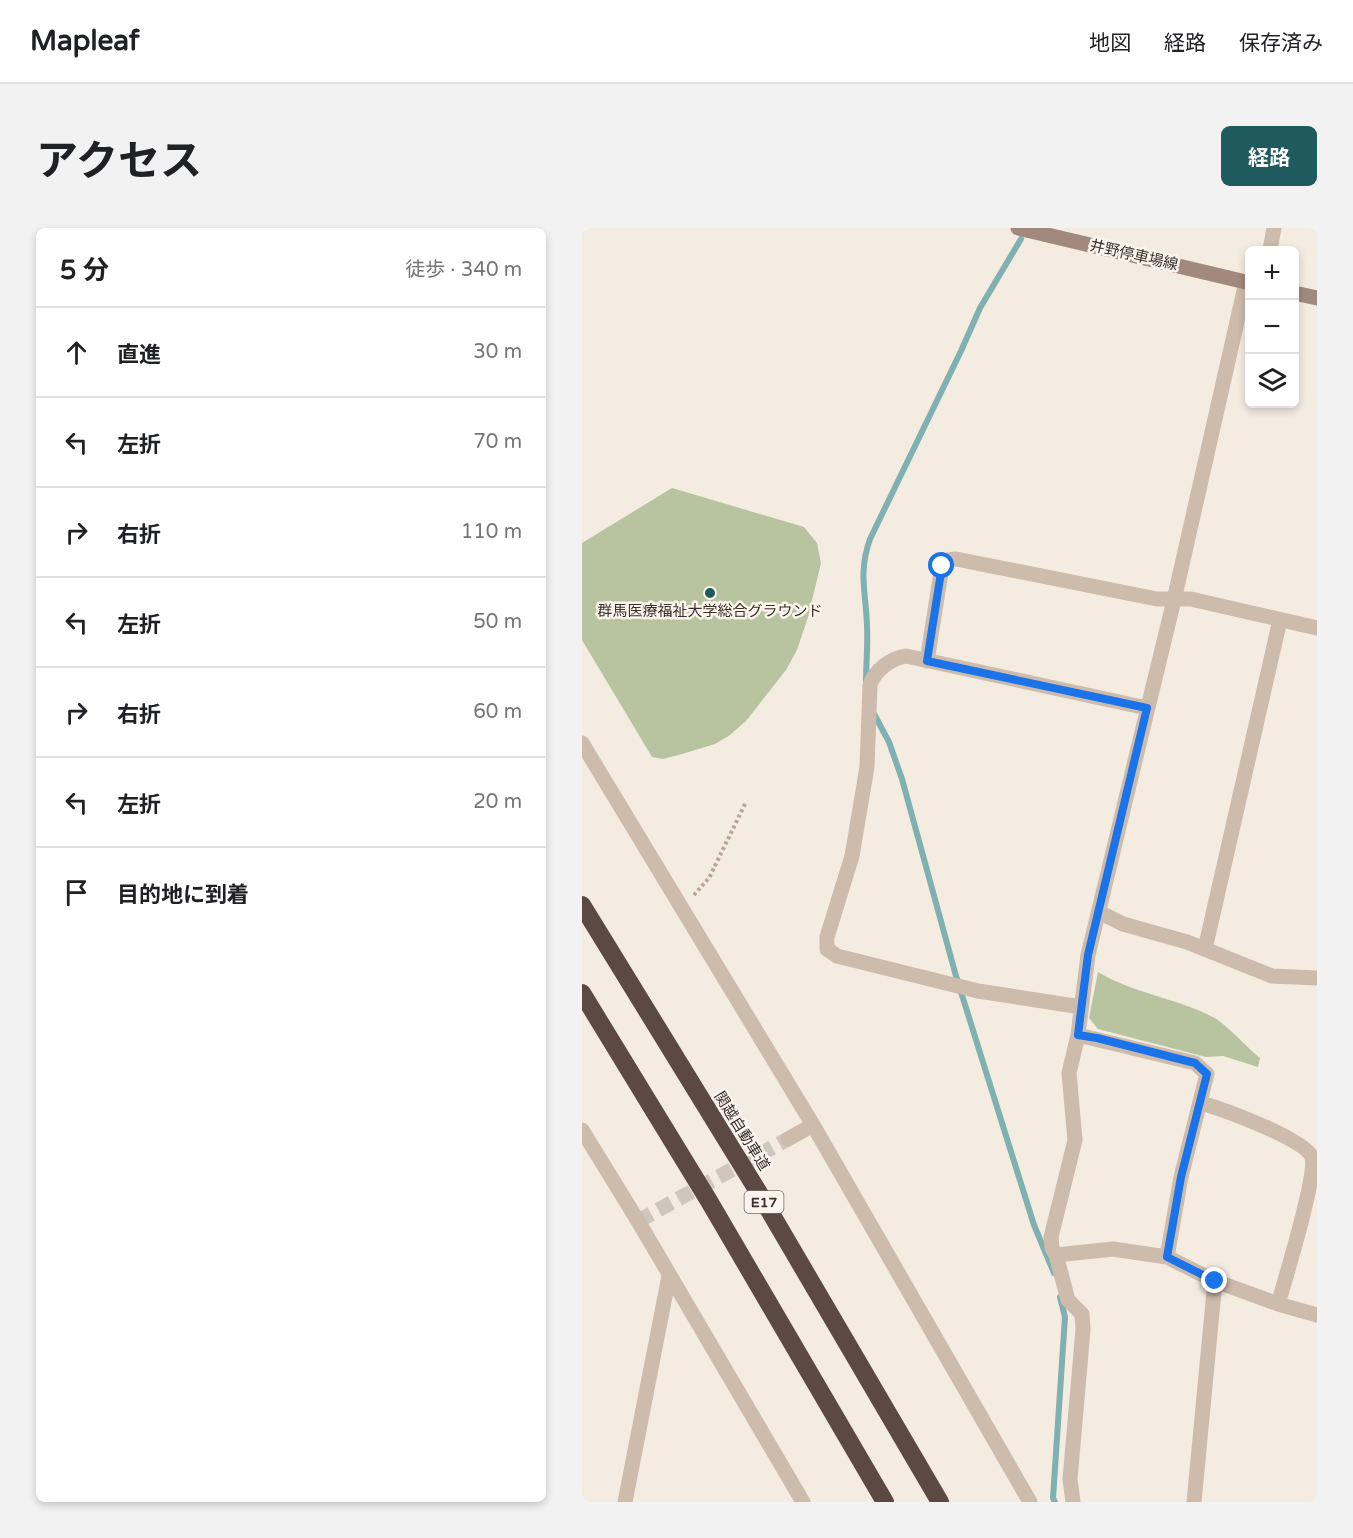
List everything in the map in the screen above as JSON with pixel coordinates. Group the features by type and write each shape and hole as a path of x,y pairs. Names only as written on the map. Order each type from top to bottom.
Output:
{"highway":[{"name":"関越自動車道","path":"582,905 759,1193 940,1502"},
{"path":"582,993 709,1201 885,1502"}],"main road":[{"name":"井野停車場線","path":"1026,229 1245,281"},
{"path":"1299,294 1317,298"}],"street":[{"path":"1271,246 1274,228"},
{"path":"1072,1502 1070,1479 1083,1330 1082,1314 1068,1300 1056,1254 1052,1248 1051,1237 1075,1140 1069,1073 1078,1035 1088,955 1245,295"},
{"path":"927,661 940,572 948,560 960,560 1157,599 1191,599 1317,628"},
{"path":"1205,949 1280,620"},
{"path":"1081,1007 962,988 837,956 827,948 827,937 852,856 867,767 872,679 896,659 906,656 1147,708"},
{"path":"582,743 813,1125 1030,1502"},
{"path":"1099,912 1123,924 1187,942 1272,976 1317,978"},
{"path":"1078,1035 1195,1063 1207,1074 1180,1185 1167,1257"},
{"path":"1201,1103 1280,1134 1301,1145 1312,1158 1313,1170 1300,1230 1278,1304"},
{"path":"788,1139 813,1125"},
{"path":"582,1130 638,1221 802,1502"},
{"path":"1056,1254 1113,1249 1167,1257 1215,1281 1278,1304 1317,1315"},
{"path":"625,1502 669,1276"},
{"path":"1194,1502 1215,1281"}],"path":[{"path":"681,905 697,893 709,878 746,802"}],"green space":[{"name":"群馬医療福祉大学総合グラウンド","path":"672,488 804,527 817,543 821,563 808,617 797,650 786,670 746,721 715,744 663,759 652,757 582,640 582,543"},
{"path":"1098,972 1125,985 1183,1004 1217,1019 1260,1058 1258,1067 1223,1056 1206,1057 1098,1029 1089,1018"}],"waterway":[{"path":"866,682 867,633 864,562 870,539 980,308 1021,239"},
{"path":"873,712 889,742 902,779 956,976 1034,1225 1054,1273"},
{"path":"1055,1502 1053,1498 1065,1317 1060,1297"}],"tunnel":[{"path":"638,1221 788,1139"}],"place":[{"name":"群馬医療福祉大学総合グラウンド","path":"710,593"}],"route":[{"path":"942,566 927,661 1147,708 1088,955 1078,1035 1195,1063 1207,1074 1181,1177 1167,1257 1215,1281"}]}
